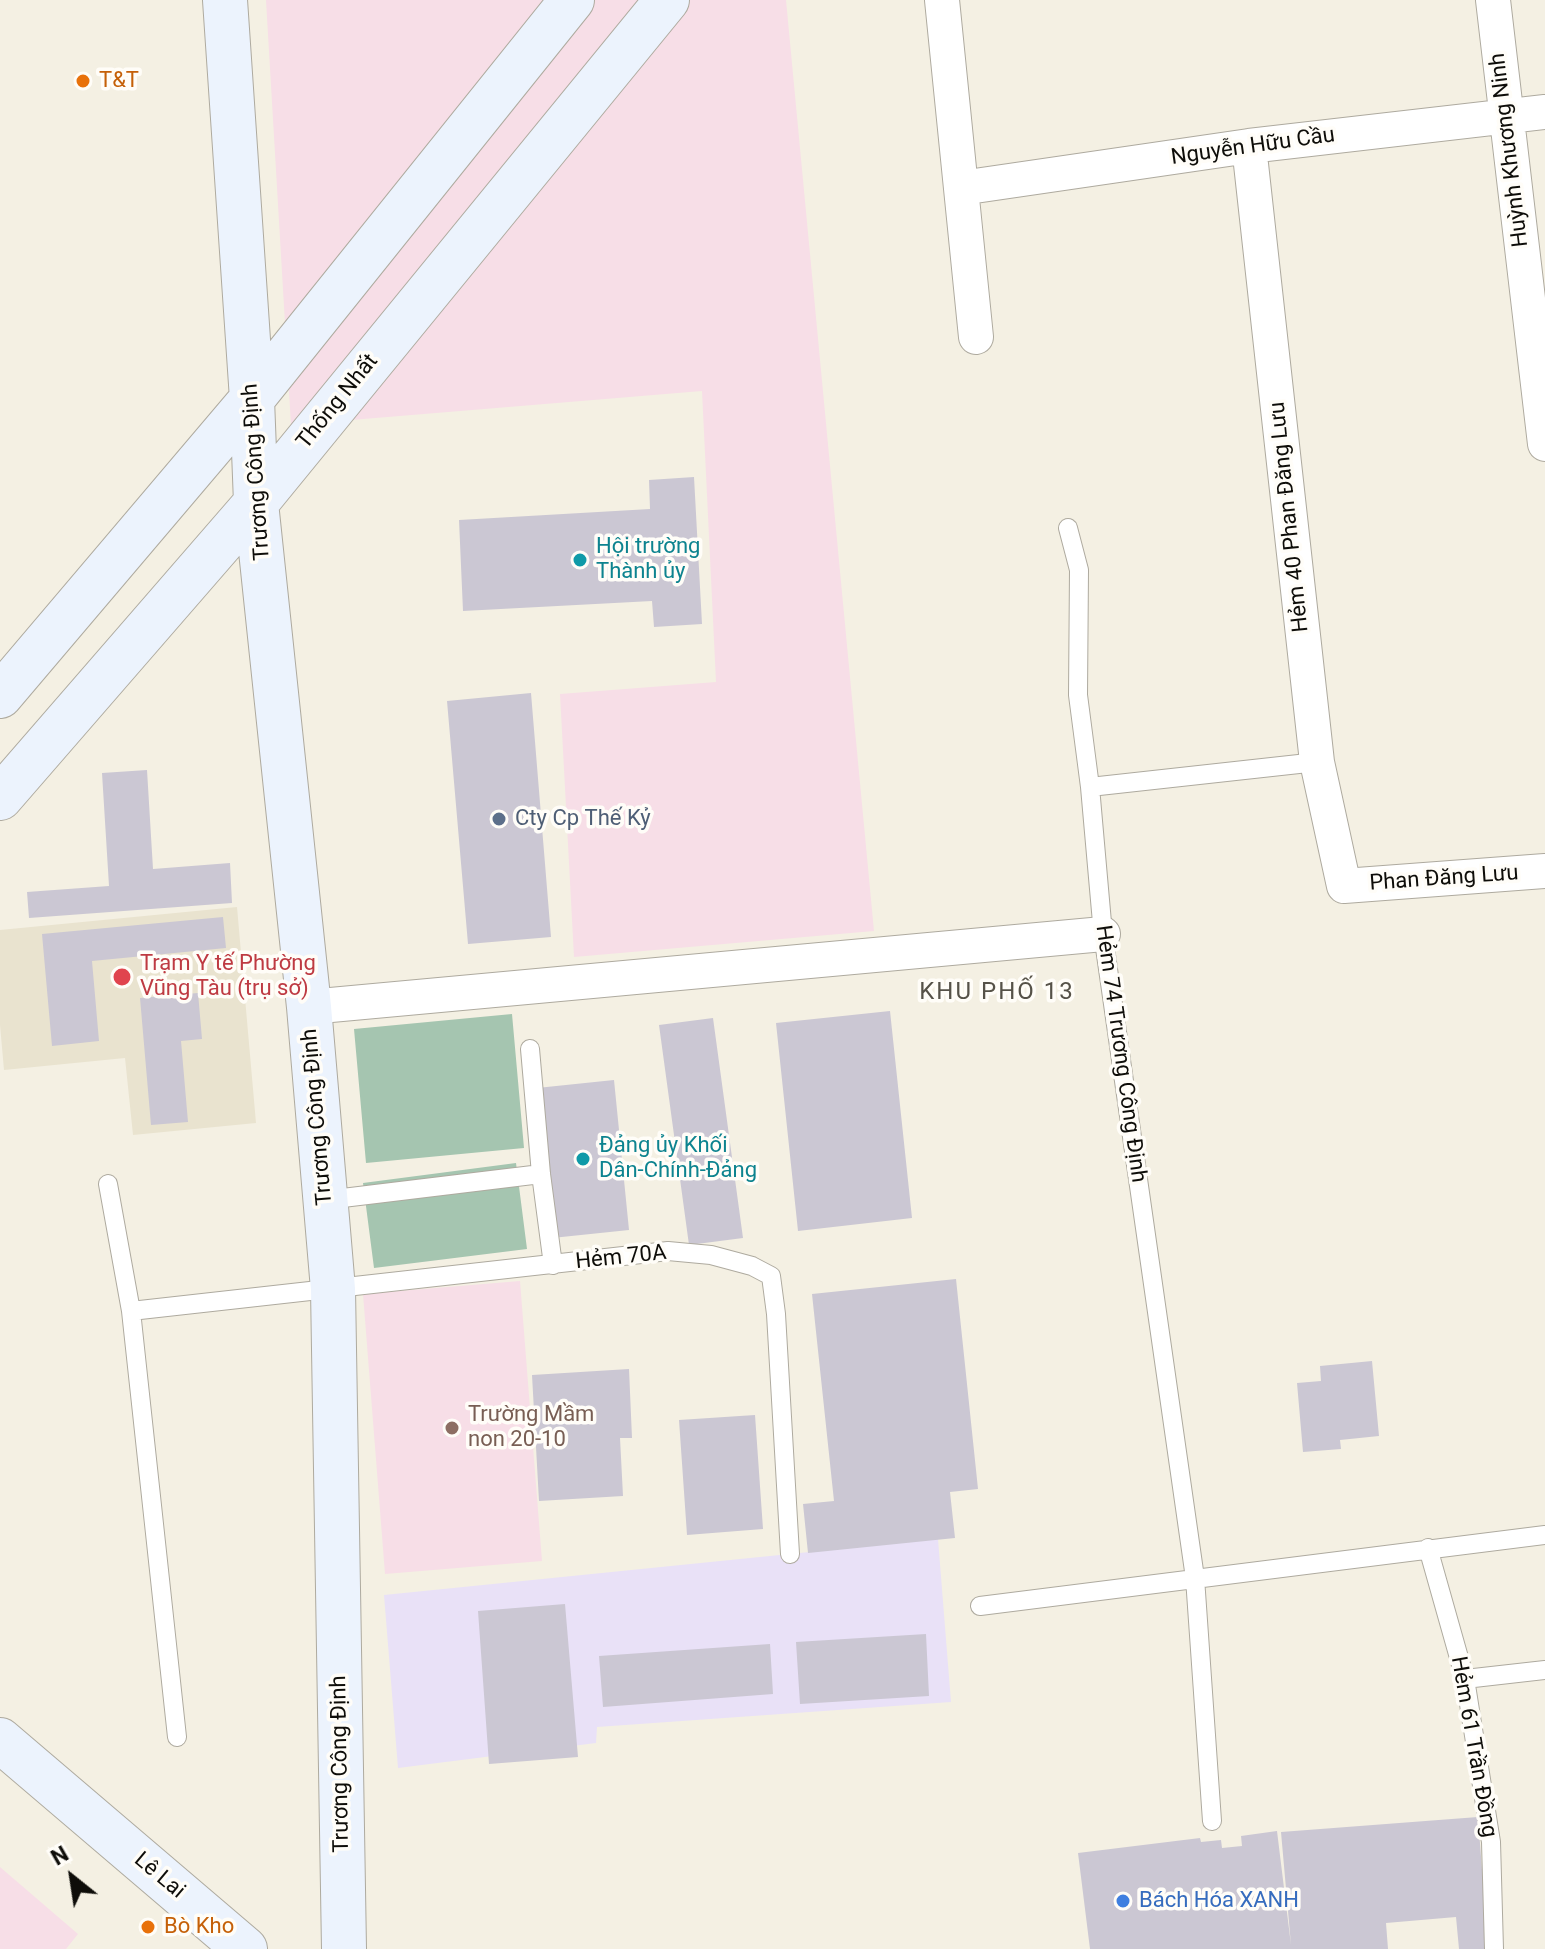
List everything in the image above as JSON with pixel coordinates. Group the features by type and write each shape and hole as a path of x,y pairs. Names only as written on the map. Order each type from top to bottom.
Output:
{"main road":[{"name":"Trương Công Định","path":"225,0 252,399 256,503 309,1007 333,1289 344,1949"},
{"path":"0,696 252,399 572,0"},
{"name":"Thống Nhất","path":"0,798 256,503 667,0"},
{"name":"Lê Lai","path":"3,1749 245,1949"}],"street":[{"path":"942,0 976,337"},
{"name":"Huỳnh Khương Ninh","path":"1493,0 1545,444"},
{"name":"Nguyễn Hữu Cầu","path":"961,188 1249,146 1545,112"},
{"name":"Hẻm 40 Phan Đăng Lưu","path":"1249,146 1317,762 1344,886"},
{"name":"Phan Đăng Lưu","path":"1344,886 1545,871"},
{"path":"309,1007 1103,934"}],"lane":[{"name":"Hẻm 74 Trương Công Định","path":"1068,528 1079,570 1078,695 1103,934 1195,1578"},
{"path":"1090,787 1317,762"},
{"path":"530,1049 553,1265"},
{"path":"326,1200 541,1174"},
{"path":"108,1184 131,1311 177,1737"},
{"name":"Hẻm 70A","path":"131,1311 668,1251 711,1255 752,1266 771,1276 790,1554"},
{"path":"980,1606 1545,1535"},
{"name":"Hẻm 61 Trần Đồng","path":"1428,1548 1465,1679 1491,1842 1494,1949"},
{"path":"1195,1578 1212,1821"},
{"path":"1465,1679 1545,1670"}],"shaded area":[{"path":"266,0 786,0 874,931 574,957 560,694 716,682 702,391 291,425"},
{"name":"Trạm Y tế Phường Vũng Tàu (trụ sở)","path":"237,907 256,1123 133,1135 125,1058 4,1070 0,1025 0,930"},
{"name":"Trường Mầm non 20-10","path":"520,1281 542,1561 385,1574 363,1294"},
{"path":"938,1539 951,1702 597,1727 596,1743 398,1768 384,1595"},
{"path":"0,1867 78,1934 66,1949 0,1949"}],"green space":[{"path":"512,1014 524,1148 366,1163 354,1029"},
{"path":"516,1163 527,1249 374,1268 363,1183"}],"building":[{"name":"Hội trường Thành ủy","path":"694,477 702,624 654,627 652,601 463,611 459,520 650,509 649,480"},
{"name":"Cty Cp Thế Kỷ","path":"531,693 551,937 468,944 447,701"},
{"path":"147,770 153,869 230,863 232,903 29,918 27,892 109,886 102,773"},
{"path":"223,917 226,948 92,961 99,1041 52,1046 42,934"},
{"path":"198,993 202,1039 181,1041 188,1122 151,1125 140,998"},
{"path":"890,1011 912,1218 798,1231 776,1023"},
{"path":"713,1018 743,1238 689,1245 659,1025"},
{"name":"Đảng ủy Khối Dân-Chính-Đảng","path":"614,1080 629,1230 552,1238 537,1088"},
{"path":"956,1279 978,1489 950,1492 955,1538 808,1553 803,1504 834,1501 812,1294"},
{"path":"1372,1361 1379,1436 1340,1440 1341,1449 1303,1452 1297,1383 1321,1381 1320,1366"},
{"path":"629,1369 632,1438 620,1438 623,1496 539,1501 532,1375"},
{"path":"755,1415 763,1529 687,1535 679,1420"},
{"path":"565,1604 578,1757 489,1764 478,1611"},
{"path":"926,1634 929,1696 800,1704 796,1642"},
{"path":"770,1644 773,1694 603,1707 599,1656"},
{"path":"1478,1817 1488,1949 1459,1949 1456,1917 1386,1923 1388,1949 1090,1949 1078,1853 1200,1838 1201,1842 1221,1840 1222,1848 1242,1846 1241,1836 1277,1831 1291,1945 1281,1832"}],"place":[{"name":"T&T","path":"83,81"},
{"name":"Hội trường Thành ủy","path":"580,560"},
{"name":"Cty Cp Thế Kỷ","path":"499,819"},
{"name":"Trạm Y tế Phường Vũng Tàu (trụ sở)","path":"122,977"},
{"name":"Đảng ủy Khối Dân-Chính-Đảng","path":"583,1159"},
{"name":"Trường Mầm non 20-10","path":"452,1428"},
{"name":"Bách Hóa XANH","path":"1123,1901"},
{"name":"Bò Kho","path":"148,1927"}],"district":[{"name":"KHU PHỐ 13","path":"997,993"}]}
